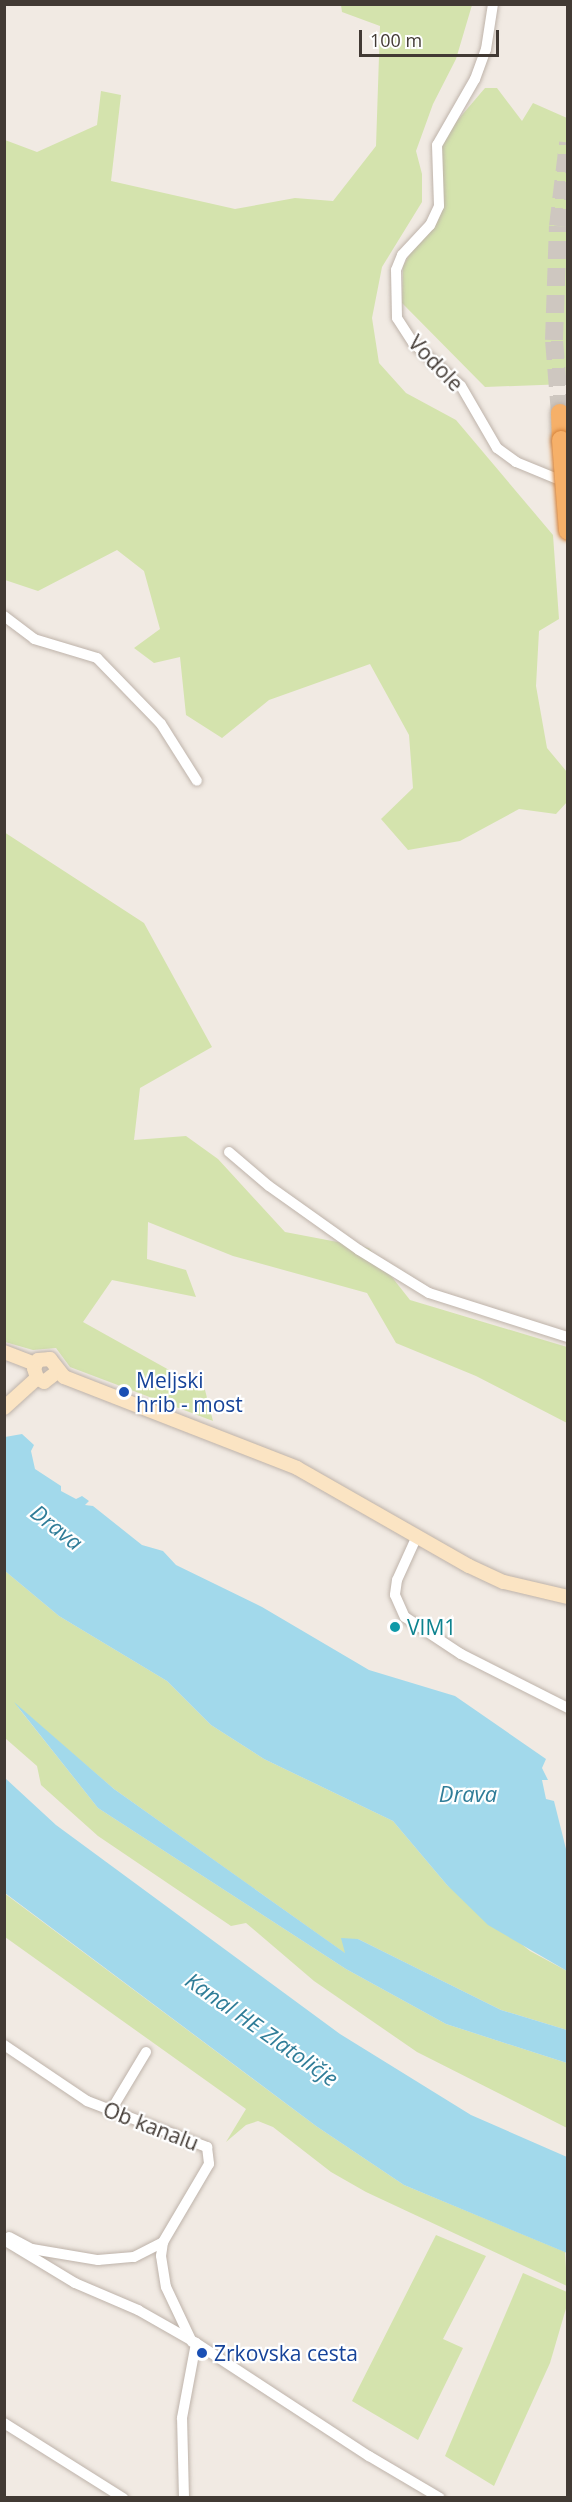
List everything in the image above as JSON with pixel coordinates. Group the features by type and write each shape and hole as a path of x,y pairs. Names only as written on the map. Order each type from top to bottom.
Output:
{"highway":[{"path":"560,413 567,531"}],"street":[{"name":"Vodole","path":"493,4 486,49 475,79 437,145 439,206 430,225 402,255 396,270 397,318 413,343 461,386 497,448 516,462 567,483"},
{"path":"4,616 34,639 97,657 161,724 197,781"},
{"path":"230,1152 269,1186 359,1250 429,1293 567,1338"},
{"path":"4,1352 36,1364"},
{"path":"32,1383 36,1364 42,1359 50,1359 57,1372 253,1448 333,1487 417,1536 504,1582 567,1597"},
{"path":"4,1408 32,1383 48,1381 57,1372"},
{"path":"417,1536 397,1580 395,1595 405,1617 461,1654 567,1708"},
{"name":"Ob kanalu","path":"4,2045 87,2101 110,2112 207,2147 209,2164 164,2242 161,2256 166,2287 194,2343"},
{"path":"110,2112 146,2052"},
{"path":"4,2235 32,2249 98,2260 134,2257 164,2242"},
{"path":"4,2240 75,2283 138,2310 194,2343 369,2456 440,2498"},
{"path":"184,2498 182,2418 194,2343"},
{"path":"4,2423 123,2498"}],"green space":[{"path":"341,5 472,5 456,59 433,104 416,151 422,174 422,202 382,267 372,318 379,363 406,393 456,420 553,535 559,619 539,631 536,686 547,748 567,772 567,802 556,814 519,809 460,841 408,850 381,819 413,788 409,735 370,664 269,700 222,738 186,715 180,657 154,663 134,648 160,629 144,571 117,550 38,591 5,580 5,140 37,152 97,125 101,91 121,95 111,181 235,209 295,198 333,201 376,146 380,26 342,12"},
{"path":"485,88 497,88 522,121 533,103 567,118 567,384 485,387 402,303 403,266 439,202 438,163 445,135"},
{"path":"4,832 144,923 212,1047 140,1088 134,1140 186,1136 218,1159 285,1232 369,1248 410,1300 567,1347 567,1423 476,1376 396,1343 367,1293 233,1256 148,1222 147,1259 186,1270 196,1297 112,1280 83,1322 205,1390 213,1421 70,1367 56,1348 33,1350 5,1342"},
{"path":"5,1571 59,1616 167,1681 211,1725 264,1759 393,1821 447,1885 530,1951 567,1971 567,2030 501,2010 358,1939 346,1954 114,1789 17,1706 98,1808 346,1969 446,2024 567,2063 567,2128 417,2052 314,1981 246,1923 231,1926 98,1836 41,1785 37,1766 5,1738"},
{"path":"4,1893 316,2126 404,2185 565,2252 567,2286 366,2192 331,2172 273,2127 258,2121 246,2125 226,2142 246,2109 5,1937"},
{"path":"436,2235 486,2256 443,2339 463,2348 418,2440 352,2401"},
{"path":"523,2273 567,2292 567,2305 550,2363 494,2486 445,2456"}],"water":[{"name":"Drava","path":"22,1434 34,1445 31,1451 35,1469 61,1486 61,1491 76,1499 82,1496 89,1501 85,1505 93,1506 142,1545 163,1551 176,1565 262,1607 369,1670 455,1696 546,1759 542,1768 548,1780 542,1780 546,1799 554,1801 567,1853 567,1971 488,1925 447,1885 393,1821 264,1759 211,1725 167,1681 59,1616 5,1571 5,1437"},
{"path":"14,1702 114,1789 345,1953 341,1938 358,1939 501,2010 567,2030 567,2063 446,2024 346,1969 98,1808"},
{"name":"Kanal HE Zlatoličje","path":"5,1778 56,1825 340,2034 471,2115 567,2157 567,2253 404,2185 316,2126 5,1893"}],"tunnel":[{"path":"560,413 554,340 558,226 568,143"}],"place":[{"name":"Meljski hrib - most","path":"124,1392"},
{"name":"VIM1","path":"395,1627"},
{"name":"Zrkovska cesta","path":"202,2353"}]}
